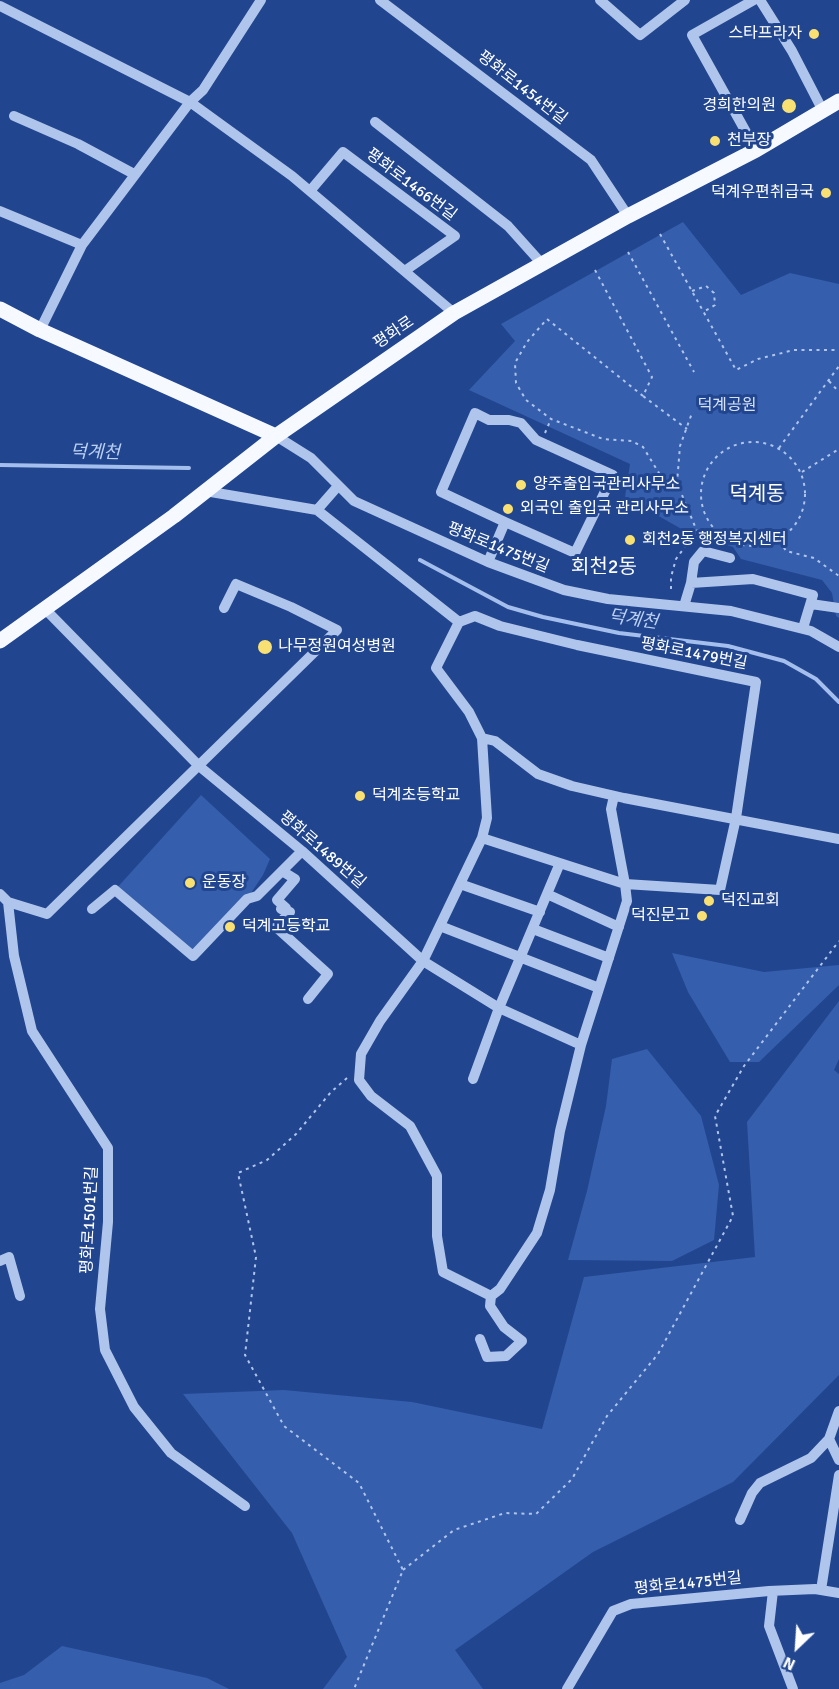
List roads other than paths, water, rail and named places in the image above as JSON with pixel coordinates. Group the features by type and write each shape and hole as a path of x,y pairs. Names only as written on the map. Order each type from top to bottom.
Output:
{"main road":[{"name":"평화로","path":"0,641 46,610 205,492 276,436 454,314 628,216 756,150 839,101"},
{"path":"0,309 40,330 276,436"}],"street":[{"path":"40,330 82,245 190,102 203,90 261,0"},
{"name":"평화로1454번길","path":"380,0 591,160 628,216"},
{"path":"600,0 640,35 685,0"},
{"path":"754,0 692,35 756,150"},
{"path":"760,0 792,51 822,109"},
{"path":"0,6 190,102 310,191 406,270 454,314"},
{"path":"14,116 78,144 134,174"},
{"path":"375,122 508,226 543,265"},
{"name":"평화로1466번길","path":"310,191 343,152 455,236 406,270"},
{"path":"0,212 82,245"},
{"path":"475,413 489,420 509,420 521,423 536,440 614,476 575,553 505,522 441,492 475,413"},
{"name":"평화로1475번길","path":"276,436 311,458 354,501 488,562 564,590 608,599 731,611 803,628 839,647"},
{"path":"317,510 338,486"},
{"path":"205,492 317,510 459,622 436,668 469,712 482,738 487,818 482,838 423,961 380,1020 361,1054 359,1080 371,1096 410,1126 437,1176 438,1236 444,1272 491,1296"},
{"path":"488,562 505,522"},
{"path":"684,606 694,562 703,551 730,558"},
{"path":"691,582 753,579 813,595 803,628"},
{"path":"199,766 337,630 291,607 236,584 224,608"},
{"path":"811,604 839,608"},
{"name":"평화로1489번길","path":"46,610 199,766 302,851 423,961 499,1008 581,1045"},
{"name":"평화로1479번길","path":"459,622 475,616 500,626 577,645 756,682 736,818"},
{"path":"482,738 495,741 538,774 572,786 839,838"},
{"name":"평화로1501번길","path":"4,898 47,914 199,766"},
{"path":"480,1339 487,1357 506,1356 522,1341 504,1327 490,1306 491,1296 500,1289 537,1233 550,1190 560,1131 581,1045 627,901 611,809 614,796"},
{"path":"482,838 625,884 720,890 736,818"},
{"path":"92,909 115,890 193,956 247,899 257,896 302,851"},
{"path":"473,1079 499,1008 560,863"},
{"path":"282,871 295,879 277,900 286,908 281,909 290,912 276,927 328,974 308,999"},
{"path":"460,884 540,912"},
{"path":"547,894 619,927"},
{"name":"평화로1501번길","path":"4,898 14,956 32,1031 108,1148 108,1222 100,1309 105,1350 134,1407 171,1453 245,1506"},
{"path":"440,926 599,988"},
{"path":"533,929 609,958"},
{"path":"0,1261 9,1257 20,1296"},
{"path":"740,1520 752,1493 760,1483 811,1458 829,1439 839,1411"},
{"path":"829,1439 839,1460"},
{"path":"821,1590 839,1475"},
{"name":"평화로1475번길","path":"567,1689 613,1611 631,1604 774,1591 821,1590 839,1593"},
{"path":"774,1591 769,1626 793,1689"}],"waterway":[{"name":"덕계천","path":"0,465 189,468"},
{"name":"덕계천","path":"420,560 508,607 543,617 619,633 728,646 784,661 816,679 839,702"}],"place":[{"name":"스타프라자","path":"814,34"},
{"name":"경희한의원","path":"789,106"},
{"name":"천부장","path":"715,141"},
{"name":"덕계우편취급국","path":"826,193"},
{"name":"양주출입국관리사무소","path":"521,485"},
{"name":"외국인 출입국 관리사무소","path":"508,509"},
{"name":"회천2동 행정복지센터","path":"630,540"},
{"name":"나무정원여성병원","path":"265,647"},
{"name":"덕계초등학교","path":"360,796"},
{"name":"운동장","path":"190,883"},
{"name":"덕진교회","path":"709,901"},
{"name":"덕진문고","path":"702,916"},
{"name":"덕계고등학교","path":"230,927"}],"district":[{"name":"덕계동","path":"757,495"},
{"name":"회천2동","path":"604,568"}],"park label":[{"name":"덕계공원","path":"727,406"}]}
